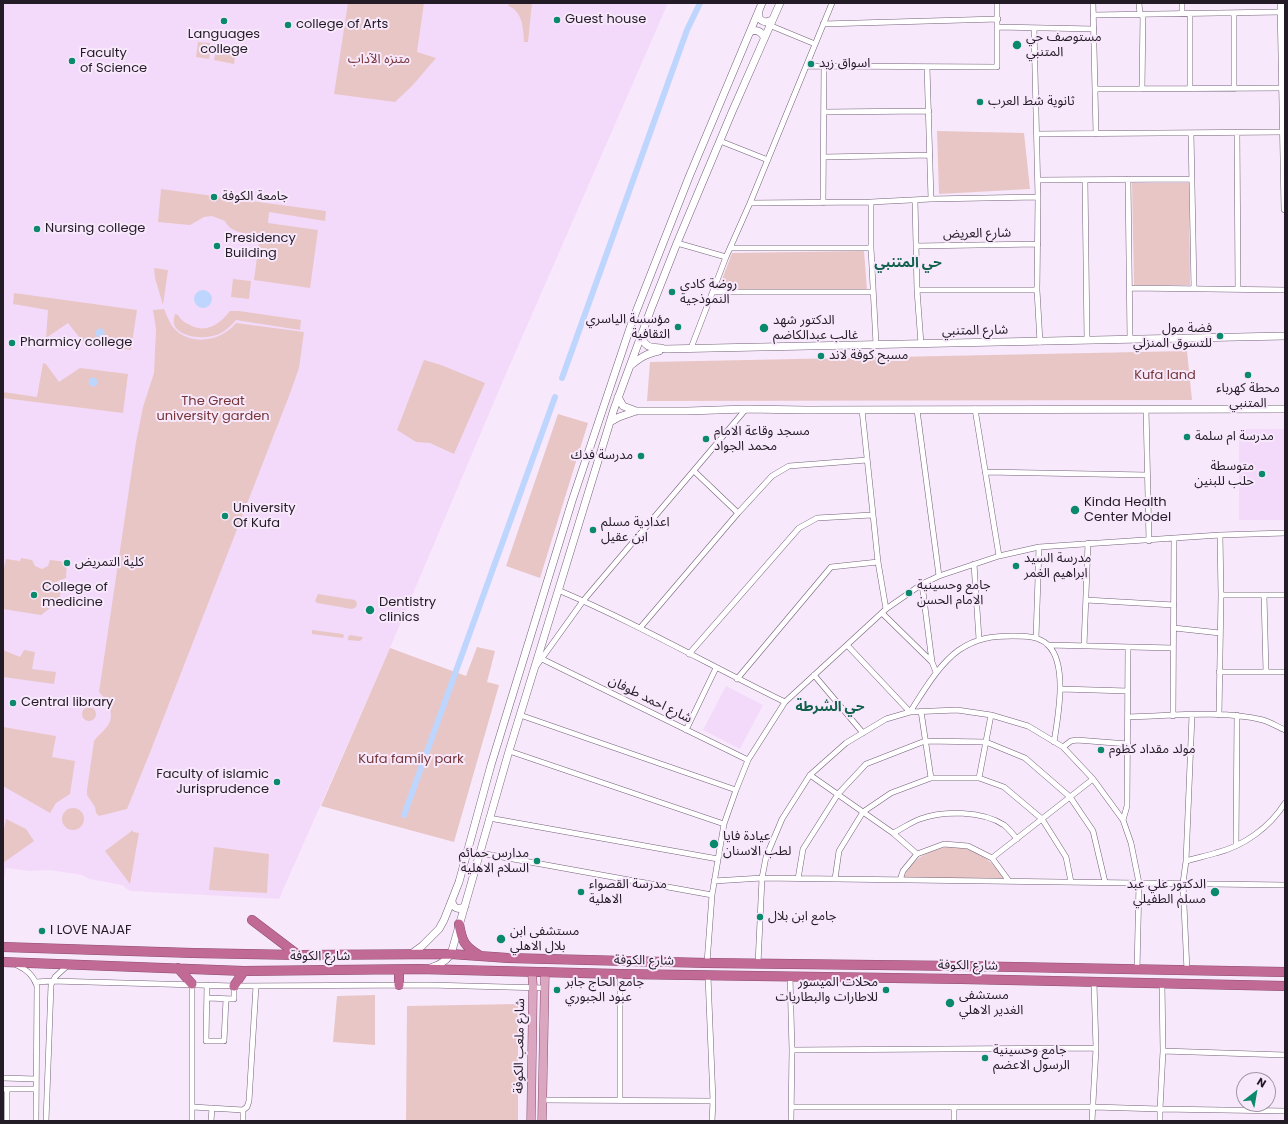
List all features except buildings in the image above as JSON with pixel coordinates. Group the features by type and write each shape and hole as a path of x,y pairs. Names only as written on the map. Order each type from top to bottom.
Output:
{"highway":[{"path":"252,920 298,955"},
{"path":"459,924 464,944 467,948 480,956"},
{"name":"شارع الكوفة","path":"3,947 224,954 451,954 508,958 707,963 1285,972"},
{"path":"193,953 196,961 193,969"},
{"path":"223,970 220,966 220,960 224,954"},
{"path":"508,958 506,966 511,972"},
{"name":"شارع الكوفة","path":"3,962 244,971 418,969 708,976 931,978 1094,983 1285,986"},
{"path":"931,978 958,973 958,969 952,966"},
{"path":"983,980 977,977 977,971 992,970 999,967"},
{"path":"178,968 192,984"},
{"path":"399,970 399,985"},
{"path":"234,986 244,971"}],"main road":[{"path":"411,955 439,930 459,882 491,765 572,500 632,322 686,184 762,3"},
{"path":"418,969 439,965 451,954 509,751 618,397 640,336 677,243 770,23 780,3"},
{"path":"1281,3 1283,15 1284,63 1285,209"},
{"path":"759,11 758,16 761,20 770,23"},
{"path":"750,32 757,30 762,33 764,37"},
{"name":"شارع المتنبي","path":"640,336 644,343 649,347 665,349 1285,336"},
{"name":"شارع المتنبي","path":"629,367 647,354 665,349"},
{"path":"618,397 623,406 636,411"},
{"path":"610,422 636,411 746,409 1285,410"},
{"path":"539,610 541,614 545,616 551,613"},
{"path":"452,900 452,904 456,908 460,909 465,906"},
{"name":"شارع ملعب الكوفة","path":"531,1121 532,972"},
{"name":"شارع ملعب الكوفة","path":"542,1121 545,972"}],"street":[{"path":"691,348 726,257 768,160 832,3"},
{"path":"806,66 998,67 997,3"},
{"path":"1093,3 1096,134"},
{"path":"1139,3 1141,15 1142,89"},
{"path":"1182,3 1182,14"},
{"path":"1094,15 1234,13 1283,15"},
{"path":"1234,13 1234,89"},
{"path":"1190,14 1190,89"},
{"path":"823,24 998,19"},
{"path":"770,23 815,44"},
{"path":"998,27 1094,28"},
{"path":"1034,28 1038,180 1037,290 1040,342"},
{"path":"823,203 824,66"},
{"path":"928,66 932,199"},
{"path":"1095,89 1283,88"},
{"path":"824,112 929,111"},
{"path":"1237,132 1238,289"},
{"path":"1037,134 1284,132"},
{"path":"1191,133 1194,289"},
{"path":"720,141 768,160"},
{"path":"824,157 930,155"},
{"path":"1128,179 1130,339"},
{"path":"1038,180 1192,179"},
{"path":"1085,180 1087,340"},
{"path":"750,203 823,203 932,199 1038,198"},
{"path":"915,200 917,290 921,344"},
{"path":"871,202 871,248 876,344"},
{"path":"677,243 703,249 726,257"},
{"name":"شارع العريض","path":"916,246 1038,244"},
{"path":"731,248 871,248"},
{"path":"1130,288 1285,290"},
{"path":"917,290 1037,290"},
{"path":"713,292 874,292"},
{"path":"534,668 583,601 746,409"},
{"path":"975,409 999,556"},
{"path":"1146,409 1149,541"},
{"path":"862,410 872,515 886,609"},
{"path":"917,410 939,576"},
{"path":"640,628 738,513 772,476 789,466 867,460"},
{"path":"694,471 738,513"},
{"path":"985,472 1147,475"},
{"path":"689,654 799,528 816,518 872,515"},
{"path":"707,963 712,895 724,824 748,760 785,702 886,609 903,596 922,584 939,576 999,556 1039,547 1088,543 1149,541 1220,535 1285,533"},
{"path":"1219,715 1221,596 1220,535"},
{"path":"1173,716 1174,539"},
{"path":"1084,646 1088,543"},
{"path":"1036,638 1039,547"},
{"path":"737,679 831,567 878,562"},
{"path":"974,564 979,640"},
{"path":"922,584 932,662 936,672"},
{"path":"558,590 640,628 737,679 785,702"},
{"path":"1264,595 1266,672"},
{"path":"1221,596 1285,595"},
{"path":"1086,600 1174,605"},
{"path":"882,613 932,662"},
{"path":"1174,628 1220,633"},
{"path":"910,712 936,672 958,651 979,640 998,636 1023,636 1036,638 1048,645 1173,648"},
{"path":"847,645 910,712"},
{"path":"1048,645 1054,655 1059,670 1061,689 1054,742"},
{"path":"1123,820 1127,806 1128,647"},
{"name":"شارع احمد طوفان","path":"542,659 748,760"},
{"path":"686,730 716,668"},
{"path":"1219,672 1285,672"},
{"path":"814,675 863,733"},
{"path":"1061,689 1128,691"},
{"path":"758,964 762,878 766,858 782,819 810,775 846,743 886,719 910,712 957,710 991,715 1028,726 1063,747 1093,779 1123,820 1131,843 1139,883 1137,970"},
{"path":"921,712 931,778"},
{"path":"520,715 736,790"},
{"path":"979,778 991,715"},
{"path":"1187,971 1183,883 1186,861 1192,715"},
{"path":"1128,717 1237,715 1264,720 1285,730"},
{"path":"1236,845 1237,715"},
{"path":"1063,747 1071,741 1077,740 1128,744"},
{"path":"798,879 802,849 838,794 866,764 925,741 986,742 1025,758 1070,797 1093,831 1105,882"},
{"path":"509,751 724,824"},
{"path":"810,775 893,833 917,854"},
{"path":"835,879 839,851 863,812 890,794 931,778 979,778 1004,787 1042,819 1066,857 1071,882"},
{"path":"992,858 1093,779"},
{"path":"1186,861 1216,854 1250,838 1269,824 1285,803"},
{"path":"893,833 920,819 942,814 977,814 1005,826 1017,839"},
{"path":"489,818 718,859"},
{"path":"900,880 903,871 917,854 944,844 968,846 992,858 1009,881"},
{"path":"480,853 712,895"},
{"path":"714,881 762,878 1285,885"},
{"path":"13,963 26,969 36,982 37,986 36,1121"},
{"path":"46,1121 49,994 52,981 69,965"},
{"path":"620,974 620,1100"},
{"path":"708,976 713,1101 712,1121"},
{"path":"790,976 792,1050 791,1121"},
{"path":"36,982 52,981 234,986 399,985 545,988"},
{"path":"1092,1121 1096,1048 1094,983"},
{"path":"192,984 192,1121"},
{"path":"1160,1121 1163,1051 1162,984"},
{"path":"207,985 206,1041 224,1041 226,999"},
{"path":"207,998 234,999 234,986"},
{"path":"193,1107 243,1110 247,1107 249,1101 256,986"},
{"path":"792,1050 1096,1048"},
{"path":"1163,1051 1285,1055"},
{"path":"3,1078 36,1079"},
{"path":"5,1120 5,1089 36,1089"},
{"path":"542,1100 713,1101"},
{"path":"792,1107 1093,1107 1285,1111"},
{"path":"954,1107 954,1121"},
{"path":"211,1121 212,1108"},
{"path":"243,1110 244,1121"}],"shaded area":[{"name":"University Of Kufa","path":"3,3 668,3 502,383 390,648 279,899 130,891 122,885 89,879 82,875 50,870 29,871 6,868 3,884"},
{"name":"متوسطة حلب للبنين","path":"1239,429 1285,429 1285,520 1239,520"},
{"path":"726,686 763,705 740,749 703,730"}],"green space":[{"name":"متنزه الآداب","path":"348,3 424,3 417,52 436,58 412,86 395,102 334,94"},
{"path":"510,3 532,3 528,42 524,42 521,21 517,12 508,6"},
{"path":"198,42 210,43 211,47 209,59 196,57"},
{"path":"237,43 234,64 214,60 216,49 224,51"},
{"path":"937,131 1024,133 1030,189 939,194"},
{"path":"1132,183 1189,183 1190,285 1134,285"},
{"path":"161,189 326,211 325,221 269,212 268,223 318,230 310,288 254,280 260,235 235,231 225,221 212,216 204,217 190,225 158,222"},
{"path":"864,251 867,290 718,290 732,253"},
{"path":"154,268 168,270 163,305 155,278"},
{"path":"233,279 251,281 249,299 231,297"},
{"path":"14,293 137,310 131,350 84,343 68,323 46,338 48,310 13,304"},
{"name":"The Great university garden","path":"164,309 172,326 179,333 195,339 204,340 213,338 230,329 236,323 304,332 299,368 289,396 127,809 99,816 87,795 87,790 94,741 109,724 111,715 106,700 99,692 136,442 143,407 154,373 156,329 153,310"},
{"path":"230,311 301,320 300,330 236,320 219,334 201,337 187,335 181,332 177,329 174,323 175,314 178,315 183,321 196,328 207,328 217,324"},
{"name":"Kufa land","path":"1187,351 1192,400 647,401 650,362"},
{"path":"424,360 441,365 485,383 454,454 430,443 416,442 397,430"},
{"path":"43,363 46,364 59,382 80,368 128,374 123,413 3,398 3,392 37,397"},
{"path":"558,414 588,423 540,578 506,566"},
{"path":"21,558 32,560 35,566 42,569 48,566 50,560 67,562 66,578 56,582 56,586 61,591 59,601 41,615 3,609 3,568 6,559 20,561"},
{"path":"318,594 355,600 357,603 356,607 352,609 317,603 315,601"},
{"path":"312,630 343,634 344,636 343,638 312,634"},
{"path":"350,635 363,638 360,641 348,640"},
{"name":"Kufa family park","path":"477,647 495,651 487,682 499,685 454,842 321,806 390,648 466,676"},
{"path":"3,650 20,657 24,650 35,652 32,669 56,672 54,684 3,677"},
{"path":"89,707 94,709 96,714 94,719 89,721 84,719 82,714 84,709"},
{"path":"3,727 56,736 52,757 75,761 70,794 56,803 50,813 3,786"},
{"path":"73,808 81,811 84,819 81,827 73,830 65,827 62,819 65,811"},
{"path":"6,819 26,829 34,841 3,863 3,834"},
{"path":"133,830 133,832 139,833 130,884 105,851"},
{"path":"214,847 269,854 267,893 209,890"},
{"path":"946,847 972,850 983,856 994,865 1005,880 903,879 911,866 920,857 932,851"},
{"path":"375,995 375,1045 333,1042 337,996"},
{"path":"518,1004 518,1121 406,1121 407,1006"}],"water":[{"path":"199,290 207,290 212,295 210,306 207,308 199,308 194,303 194,295"},
{"path":"98,329 102,329 104,333 102,337 98,337 96,335 96,331"},
{"path":"91,378 95,378 97,382 95,386 91,386 89,384 89,380"}],"waterway":[{"path":"562,378 687,30 700,3"},
{"path":"404,815 555,397"}],"place":[{"name":"Guest house","path":"557,20"},
{"name":"Languages college","path":"224,21"},
{"name":"college of Arts","path":"288,25"},
{"name":"مستوصف حي المتنبي","path":"1017,45"},
{"name":"Faculty of Science","path":"72,61"},
{"name":"اسواق زيد","path":"811,64"},
{"name":"ثانوية شط العرب","path":"980,102"},
{"name":"جامعة الكوفة","path":"214,197"},
{"name":"Nursing college","path":"37,229"},
{"name":"Presidency Building","path":"217,246"},
{"name":"روضة كادي النموذجية","path":"672,292"},
{"name":"مؤسسة الياسري الثقافية","path":"678,327"},
{"name":"الدكتور شهد غالب عبدالكاضم","path":"764,328"},
{"name":"فضة مول للتسوق المنزلي","path":"1220,336"},
{"name":"Pharmicy college","path":"12,343"},
{"name":"مسبح كوفة لاند","path":"821,356"},
{"name":"محطة كهرباء المتنبي","path":"1248,375"},
{"name":"مدرسة ام سلمة","path":"1187,437"},
{"name":"مسجد وقاعة الامام محمد الجواد","path":"706,439"},
{"name":"مدرسة فدك","path":"641,456"},
{"name":"متوسطة حلب للبنين","path":"1262,474"},
{"name":"Kinda Health Center Model","path":"1075,510"},
{"name":"University Of Kufa","path":"225,516"},
{"name":"اعدادية مسلم ابن عقيل","path":"593,530"},
{"name":"كلية التمريض","path":"67,563"},
{"name":"مدرسة السيد ابراهيم الغمر","path":"1016,566"},
{"name":"جامع وحسينية الامام الحسن","path":"909,593"},
{"name":"College of medicine","path":"34,595"},
{"name":"Dentistry clinics","path":"370,610"},
{"name":"Central library","path":"13,703"},
{"name":"مولد مقداد كظوم","path":"1101,750"},
{"name":"Faculty of islamic Jurisprudence","path":"277,782"},
{"name":"عيادة فايا لطب الاسنان","path":"714,844"},
{"name":"مدارس حمائم السلام الاهلية","path":"537,861"},
{"name":"مدرسة القصواء الاهلية","path":"581,892"},
{"name":"الدكتور علي عبد مسلم الطفيلي","path":"1215,892"},
{"name":"جامع ابن بلال","path":"760,917"},
{"name":"I LOVE NAJAF","path":"42,931"},
{"name":"مستشفى ابن بلال الاهلي","path":"501,939"},
{"name":"جامع الحاج جابر عبود الجبوري","path":"557,990"},
{"name":"محلات الميسور للاطارات والبطاريات","path":"886,990"},
{"name":"مستشفى الغدير الاهلي","path":"950,1003"},
{"name":"جامع وحسينية الرسول الاعضم","path":"985,1058"}],"district":[{"name":"حي المتنبي","path":"908,263"},
{"name":"حي الشرطة","path":"830,707"}]}
